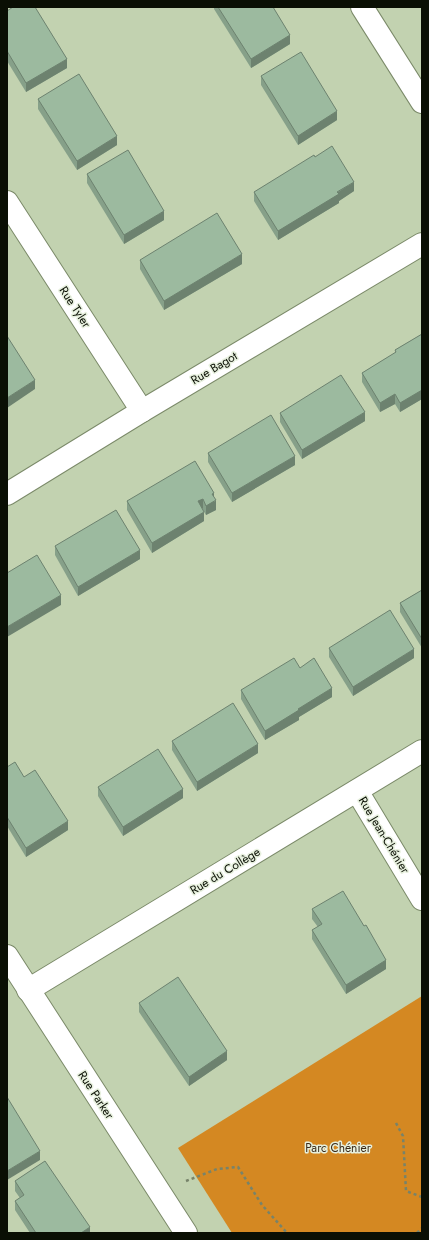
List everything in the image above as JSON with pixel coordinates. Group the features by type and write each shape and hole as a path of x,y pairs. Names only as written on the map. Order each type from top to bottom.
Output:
{"street":[{"path":"362,7 422,102"},
{"name":"Rue Tyler","path":"7,202 142,411"},
{"name":"Rue Bagot","path":"7,494 142,411 422,244"},
{"name":"Rue du Collège","path":"28,990 422,751"},
{"name":"Rue Jean-Chénier","path":"357,791 422,899"},
{"name":"Rue Parker","path":"7,956 186,1233"}],"path":[{"path":"396,1123 403,1136 406,1191 422,1197"},
{"path":"160,1194 183,1182 217,1169 238,1167 262,1205 287,1233"},
{"path":"417,1233 422,1228"}],"green space":[{"name":"Parc Chénier","path":"422,996 422,1233 232,1233 178,1148"}],"building":[{"path":"13,7 35,7 67,59 26,83 7,51 7,11"},
{"path":"218,7 273,7 290,35 251,59"},
{"path":"301,52 337,111 298,136 261,76"},
{"path":"79,74 117,136 77,161 38,99"},
{"path":"332,146 354,182 337,192 339,194 278,231 254,192 314,155 315,157"},
{"path":"128,150 164,211 124,235 87,174"},
{"path":"217,213 242,254 164,301 140,260"},
{"path":"422,334 422,390 400,403 395,394 380,403 362,373 396,352 395,350"},
{"path":"7,336 35,380 7,398"},
{"path":"341,375 365,412 302,450 280,413"},
{"path":"271,415 295,456 232,493 208,453"},
{"path":"195,461 214,493 212,494 216,500 206,506 203,499 198,501 204,512 152,543 127,501"},
{"path":"116,510 140,550 78,587 55,546"},
{"path":"37,555 61,595 7,627 7,573"},
{"path":"422,590 422,639 400,603"},
{"path":"390,610 414,649 353,687 329,648"},
{"path":"294,658 300,668 314,658 332,688 265,731 241,690"},
{"path":"233,703 258,744 197,782 172,741"},
{"path":"158,749 183,789 123,827 98,787"},
{"path":"15,762 24,777 35,770 68,821 26,848 7,817 7,767"},
{"path":"343,891 364,926 366,925 386,960 346,985 312,930 322,924 312,909"},
{"path":"178,977 227,1051 189,1077 139,1003"},
{"path":"7,1097 40,1151 7,1171"},
{"path":"45,1161 90,1227 81,1233 36,1233 15,1201 24,1195 15,1181"}]}
